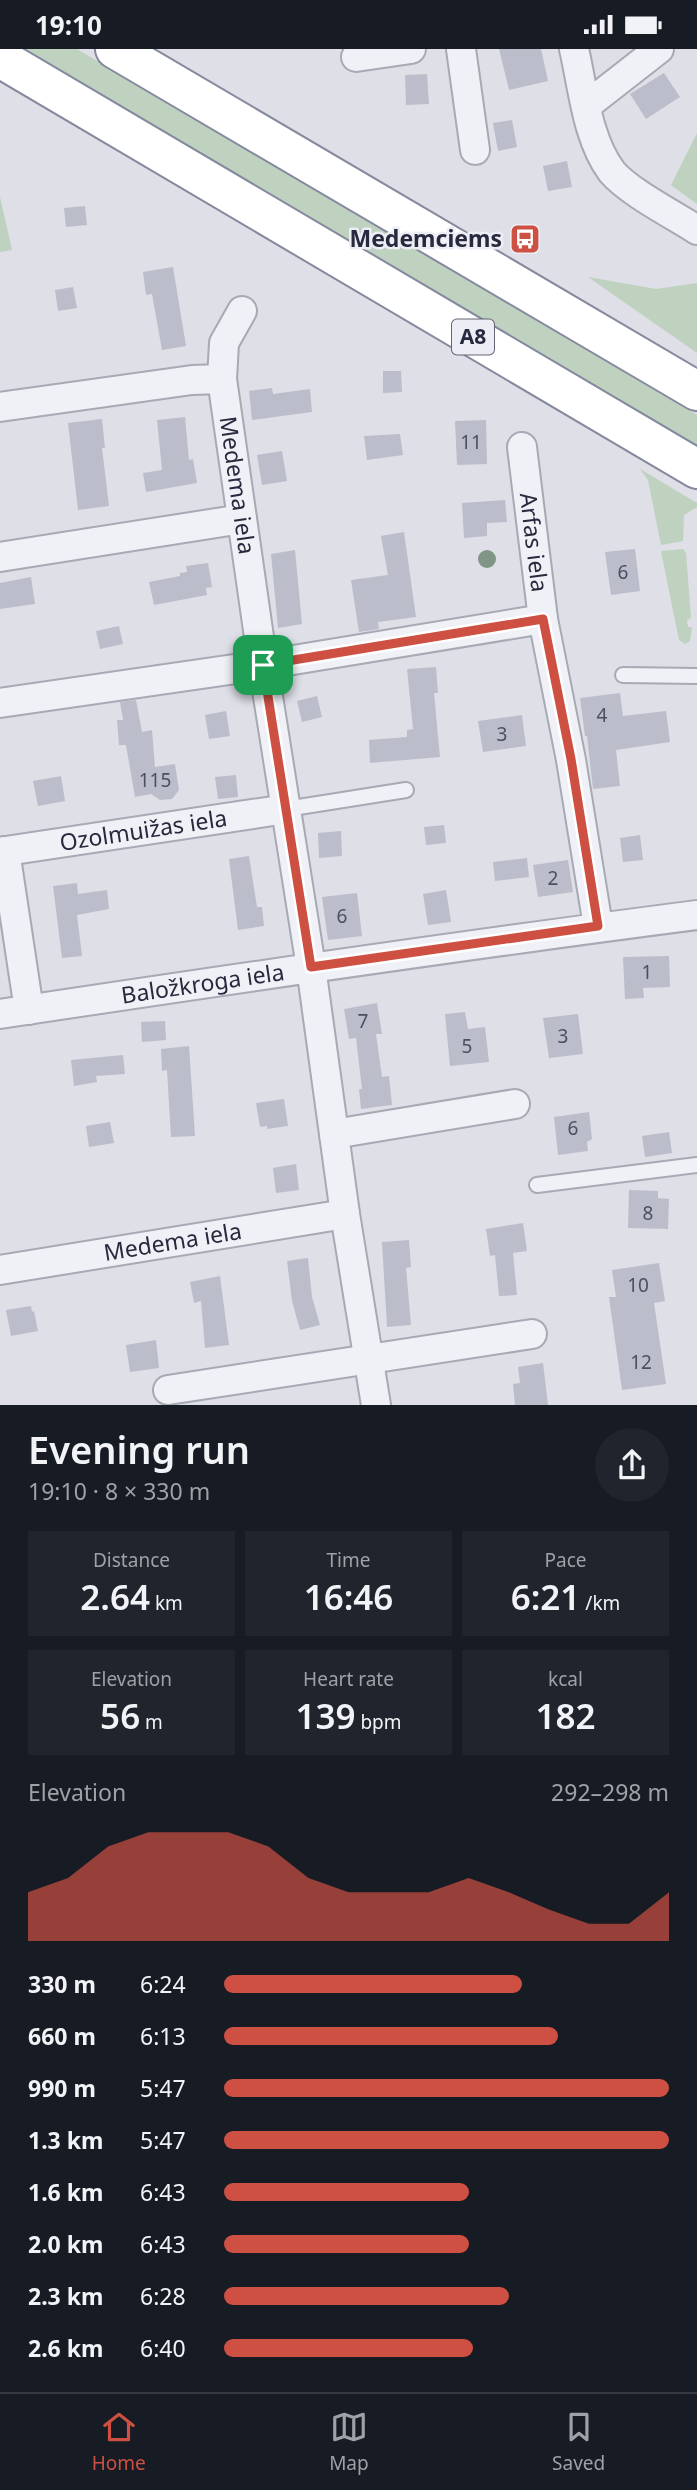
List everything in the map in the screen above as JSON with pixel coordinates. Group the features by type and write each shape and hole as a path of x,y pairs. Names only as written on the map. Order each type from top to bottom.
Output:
{"highway":[{"path":"115,49 697,391"},
{"name":"A8","path":"0,58 697,469"}],"street":[{"path":"356,57 411,49"},
{"path":"461,49 475,150"},
{"path":"574,49 597,143 613,172 632,189 697,230"},
{"path":"586,106 659,49"},
{"name":"Medema iela","path":"242,311 224,343 222,379 263,665 311,967 345,1214 376,1405"},
{"path":"0,407 192,380 222,379"},
{"name":"Arfas iela","path":"522,447 543,619 571,759 598,926"},
{"path":"0,557 242,519"},
{"path":"0,703 263,665 543,619"},
{"name":"Ozolmuižas iela","path":"3,852 286,809"},
{"path":"3,852 29,1010"},
{"name":"Baložkroga iela","path":"0,1014 598,926 697,915"},
{"path":"334,1134 515,1104"},
{"name":"Medema iela","path":"0,1270 345,1214"},
{"path":"168,1390 532,1334"}],"lane":[{"path":"623,675 697,677"},
{"path":"286,809 406,790"},
{"path":"537,1185 697,1165"}],"green space":[{"path":"22,49 77,49 697,415 697,448"},
{"path":"697,133 697,204 671,185"},
{"path":"0,197 12,250 0,252"},
{"path":"588,277 656,289 697,283 697,353"},
{"path":"640,469 697,503 697,507 684,515 683,541 661,545 648,480"},
{"path":"683,549 686,553 691,618 687,620 688,627 692,627 690,641 685,644 679,640 661,551"}],"building":[{"path":"499,49 541,49 548,81 509,90"},
{"path":"664,73 680,97 646,119 630,94"},
{"path":"427,74 429,104 406,105 405,75"},
{"path":"512,120 517,147 498,151 493,123"},
{"path":"567,161 572,187 548,191 543,166"},
{"path":"85,206 87,225 66,227 64,208"},
{"path":"173,267 186,346 162,350 152,294 146,295 143,272"},
{"path":"73,287 77,308 58,311 55,290"},
{"path":"383,371 401,371 402,392 383,393"},
{"path":"272,388 273,394 310,389 312,412 252,420 249,391"},
{"path":"185,417 189,460 193,459 197,483 146,492 143,473 162,470 157,420"},
{"path":"102,419 105,448 102,448 109,506 78,510 68,423"},
{"path":"486,420 487,464 457,465 455,421"},
{"path":"400,434 403,455 367,460 364,436"},
{"path":"282,451 287,481 262,485 257,455"},
{"path":"505,500 507,522 487,523 487,536 464,538 462,503"},
{"path":"404,532 416,617 378,622 379,629 359,632 351,580 388,575 381,536"},
{"path":"635,549 640,591 611,595 605,552"},
{"path":"295,550 302,624 278,628 271,554"},
{"path":"208,563 212,587 206,588 207,595 154,605 149,582 180,576 180,573 187,572 186,566"},
{"path":"31,577 35,604 0,609 0,583"},
{"path":"119,626 123,644 100,649 96,631"},
{"path":"436,667 438,693 434,693 440,757 370,763 369,740 407,737 407,730 413,729 407,669"},
{"path":"620,693 623,716 666,711 670,742 616,750 620,786 593,789 580,698"},
{"path":"317,696 322,717 302,722 297,701"},
{"path":"136,700 142,732 152,730 155,767 175,764 179,790 172,799 160,800 151,794 135,797 126,745 119,745 117,720 123,720 120,702"},
{"path":"226,711 230,736 209,739 205,715"},
{"path":"522,715 526,746 483,752 478,721"},
{"path":"236,775 238,797 218,799 215,777"},
{"path":"61,776 65,801 38,806 33,781"},
{"path":"444,825 446,843 426,845 424,827"},
{"path":"341,831 342,856 319,858 318,833"},
{"path":"640,835 643,860 623,862 620,838"},
{"path":"249,856 257,907 262,907 264,926 238,930 229,859"},
{"path":"527,858 529,877 495,881 493,862"},
{"path":"568,860 573,892 538,897 533,865"},
{"path":"77,883 78,894 107,890 109,909 77,915 82,956 62,958 53,886"},
{"path":"446,890 451,922 428,925 423,894"},
{"path":"357,893 362,936 328,940 322,897"},
{"path":"669,956 670,987 643,988 644,998 625,999 623,957"},
{"path":"377,1003 382,1034 376,1034 382,1077 389,1076 392,1105 361,1109 359,1089 362,1089 356,1038 349,1039 344,1009"},
{"path":"465,1012 468,1029 485,1027 489,1062 450,1066 445,1014"},
{"path":"578,1014 583,1054 549,1058 543,1018"},
{"path":"165,1021 166,1040 142,1042 141,1022"},
{"path":"189,1046 195,1136 171,1137 167,1070 162,1071 161,1049"},
{"path":"123,1055 125,1074 96,1076 97,1082 74,1086 71,1060"},
{"path":"284,1099 288,1126 267,1129 267,1126 260,1127 256,1103"},
{"path":"589,1112 592,1139 587,1142 588,1151 558,1155 554,1117"},
{"path":"110,1122 114,1143 89,1147 86,1126"},
{"path":"669,1132 672,1153 645,1157 642,1136"},
{"path":"296,1164 299,1190 276,1193 273,1168"},
{"path":"629,1190 658,1191 658,1198 669,1199 668,1229 628,1228"},
{"path":"523,1223 527,1251 513,1253 517,1295 499,1296 495,1255 490,1256 486,1229"},
{"path":"409,1240 411,1267 406,1268 411,1325 387,1327 382,1242"},
{"path":"308,1258 312,1297 320,1325 300,1330 292,1301 287,1261"},
{"path":"659,1263 665,1301 654,1303 666,1384 622,1390 609,1297 616,1297 612,1270"},
{"path":"220,1276 229,1345 205,1348 201,1301 194,1303 190,1282"},
{"path":"31,1306 38,1331 11,1336 6,1310"},
{"path":"156,1340 159,1368 130,1372 126,1345"},
{"path":"543,1363 548,1405 515,1405 513,1384 520,1383 518,1367"}],"place":[{"name":"Medemciems","path":"525,239"}],"route":[{"path":"543,619 571,759 598,926 311,967 263,665 543,619"}]}
